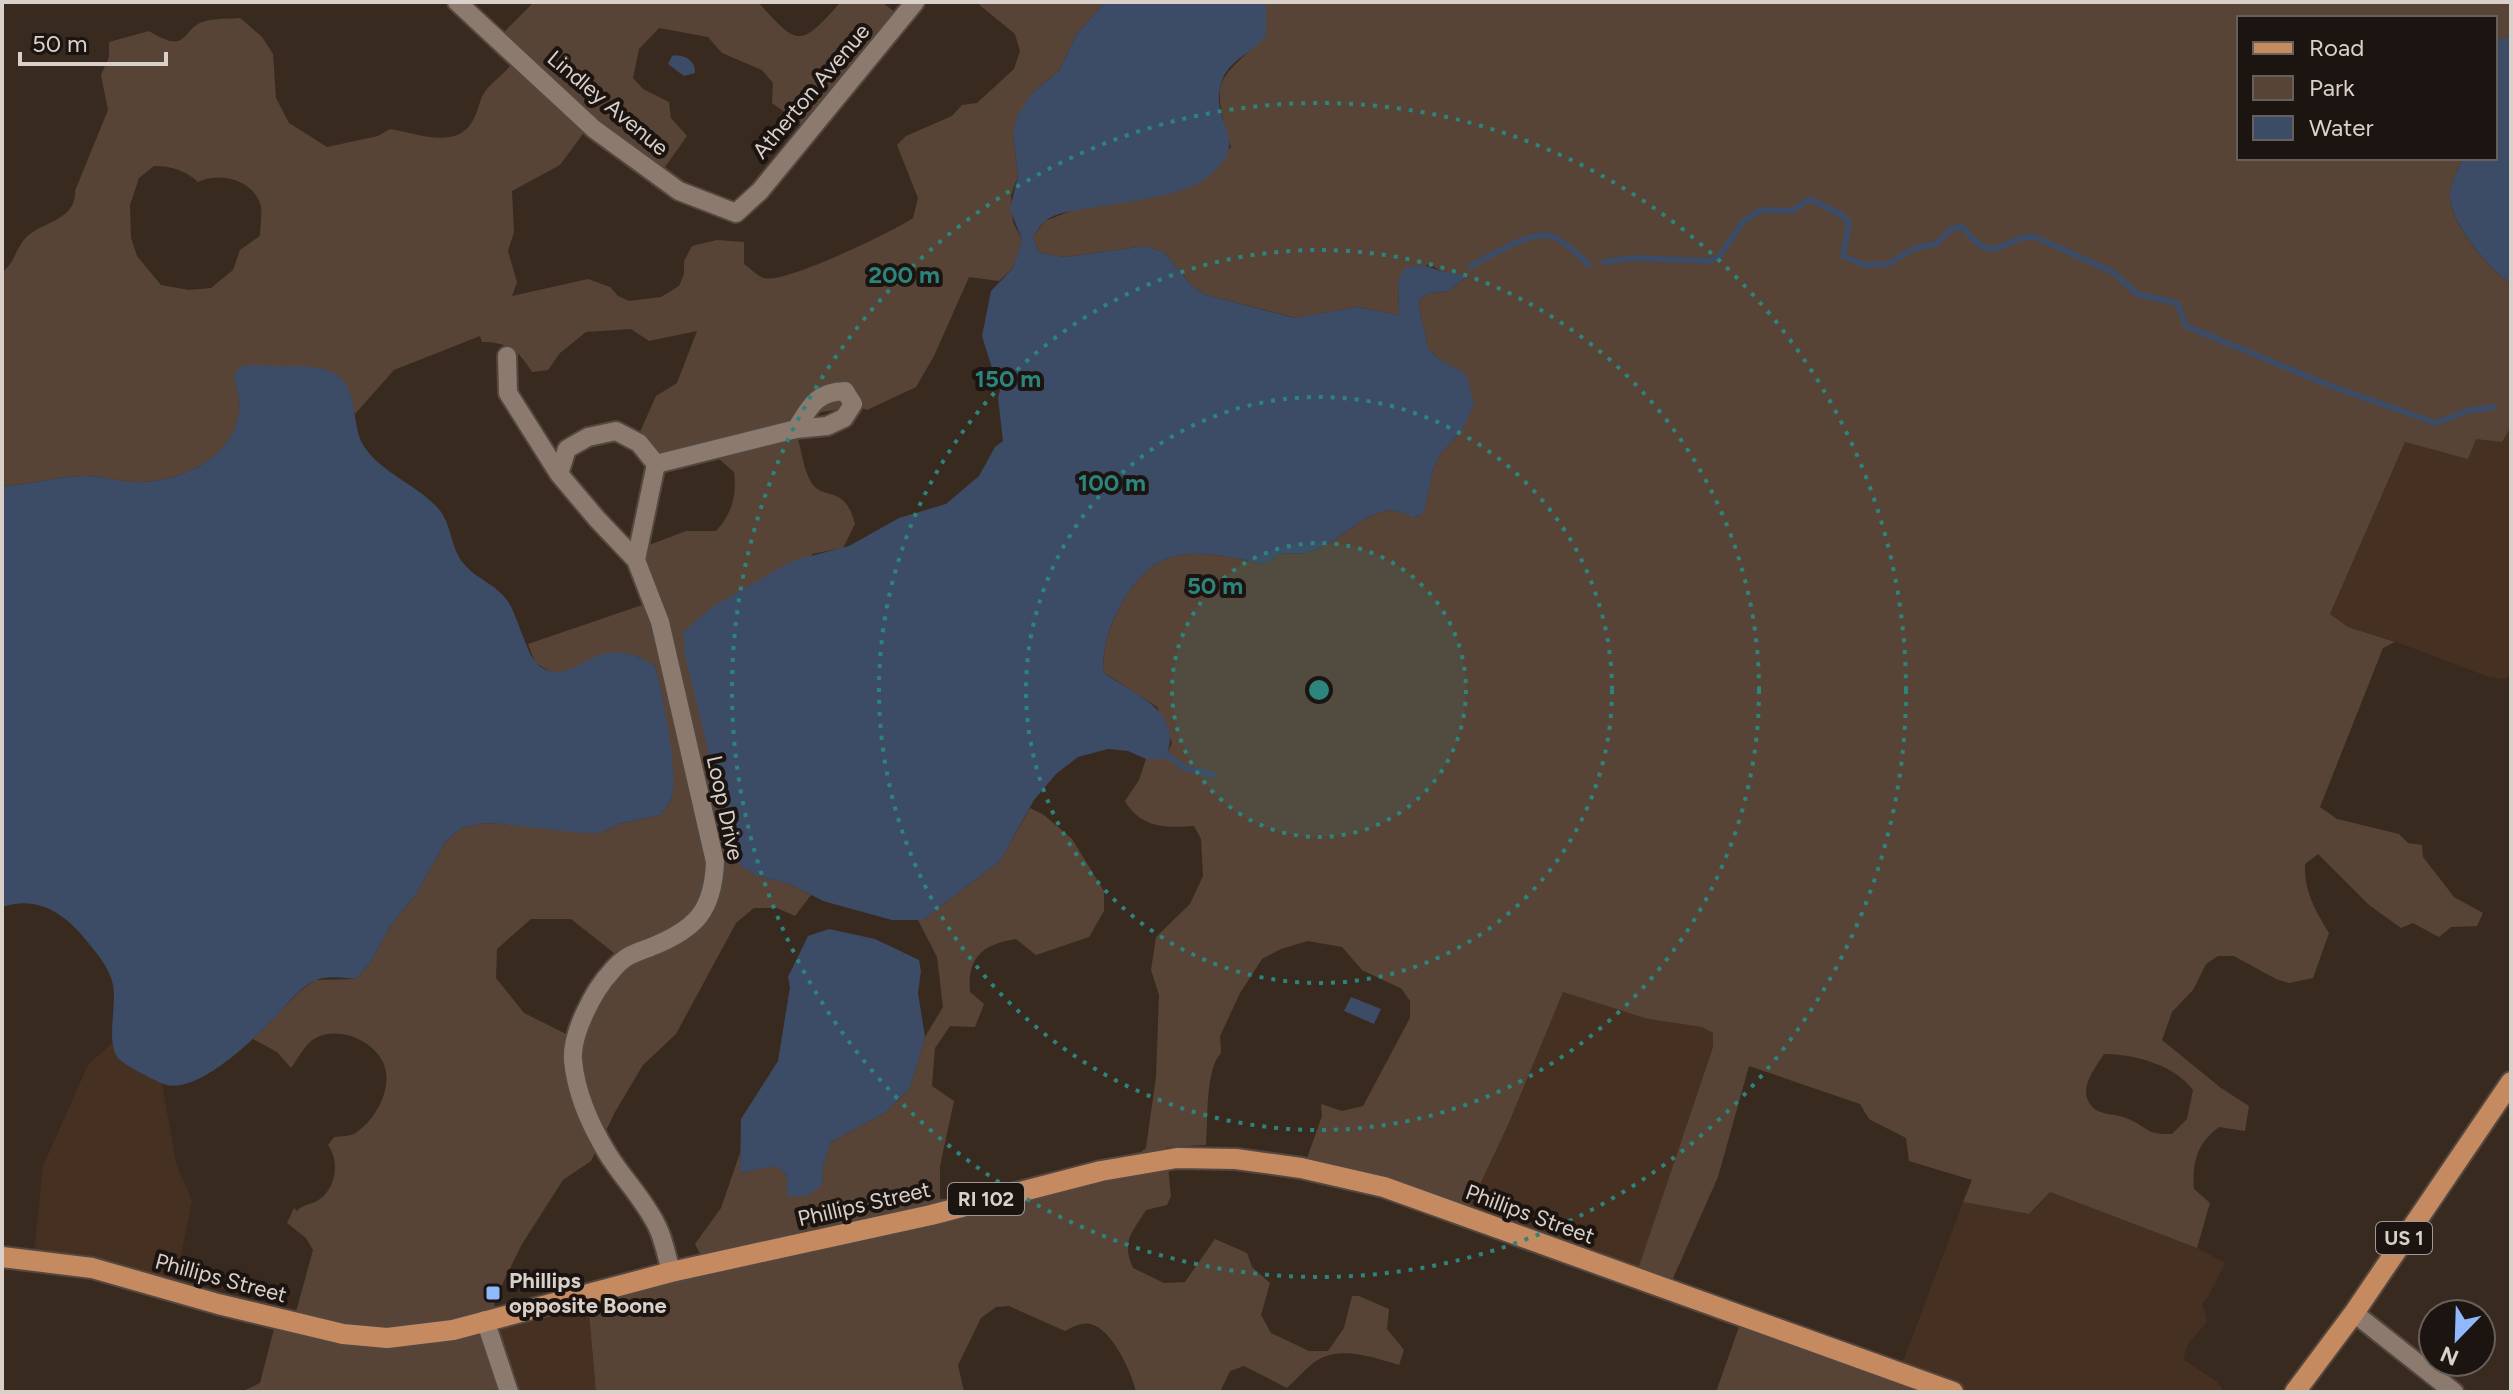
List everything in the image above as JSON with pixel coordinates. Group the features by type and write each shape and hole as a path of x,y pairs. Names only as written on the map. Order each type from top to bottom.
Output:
{"main road":[{"name":"US 1","path":"2295,1392 2354,1313 2511,1082"},
{"name":"Phillips Street","path":"2,1257 92,1268 218,1304 343,1334 387,1338 453,1330 671,1272 931,1215 1101,1171 1177,1158 1236,1159 1301,1168 1384,1187 1953,1392"}],"street":[{"name":"Lindley Avenue","path":"457,2 594,129 679,191 736,213 743,208"},
{"name":"Atherton Avenue","path":"743,208 915,2"},
{"name":"Loop Drive","path":"507,356 508,393 559,474 636,560 660,622 715,862 714,890 705,909 691,925 656,945 623,958 600,984 579,1028 572,1058 586,1116 610,1158 638,1192 659,1229 671,1272"},
{"path":"656,464 796,429"},
{"path":"559,474 567,449 588,437 616,431 639,443 656,464"},
{"path":"636,560 656,464"},
{"path":"2354,1313 2454,1392"},
{"path":"485,1320 509,1392"}],"shaded area":[{"path":"2511,427 2511,674 2504,679 2489,677 2348,627 2330,614 2405,442 2419,444 2476,438 2502,442"},
{"path":"1563,991 1648,1019 1702,1027 1714,1033 1713,1047 1637,1272 1468,1210 1508,1125"},
{"path":"112,1043 119,1059 162,1083 176,1164 192,1200 174,1290 34,1254 43,1166 88,1065"},
{"path":"2050,1192 2197,1248 2225,1263 2202,1303 2207,1322 2188,1344 2183,1359 2216,1381 2225,1392 1943,1392 1895,1365 1904,1359 1963,1202 2029,1214"},
{"path":"588,1302 596,1392 511,1392 486,1324"}],"green space":[{"path":"534,2 758,2 782,28 800,36 808,34 841,2 882,2 902,18 811,129 772,103 773,83 762,70 722,53 708,37 659,28 639,49 633,78 643,89 669,102 671,118 687,136 658,177 588,127 560,165 512,191 514,232 508,251 517,282 512,296 588,279 610,287 618,296 629,301 661,297 679,286 684,274 684,261 692,246 717,240 744,242 744,264 761,277 775,278 838,256 913,218 918,198 897,145 906,136 952,116 962,105 977,103 1014,69 1020,51 1015,34 976,2 1105,2 1076,35 1059,71 1032,93 1013,135 1018,175 1011,196 1013,222 1022,240 1013,268 999,281 969,277 934,356 916,387 867,410 858,406 810,414 796,431 811,482 816,488 846,503 855,524 843,548 812,554 758,876 790,884 811,895 795,916 777,908 754,908 736,923 676,1034 643,1065 591,1161 563,1180 522,1244 494,1301 496,1319 486,1324 511,1392 241,1392 260,1383 276,1321 293,1323 313,1250 306,1238 287,1223 294,1208 297,1211 317,1201 330,1188 335,1166 328,1145 334,1137 357,1132 371,1119 382,1101 386,1081 386,1071 378,1054 353,1037 333,1033 314,1039 291,1068 277,1052 253,1039 315,980 356,979 370,963 391,925 416,894 446,841 462,828 483,823 600,833 619,824 660,815 671,799 673,773 655,666 636,656 621,653 607,654 564,673 552,672 535,663 528,644 651,602 636,550 686,531 716,531 732,504 734,472 702,444 656,461 636,441 656,396 677,383 697,331 649,341 631,329 586,332 560,353 548,370 532,372 512,349 482,342 480,336 394,370 355,414 352,407 299,367 280,369 261,365 234,375 239,403 235,428 228,442 217,453 190,471 175,477 143,482 82,476 2,486 2,273 29,235 63,215 74,201 75,191 108,110 101,75 109,57 109,42 149,31 162,38 179,41 198,24 240,18 262,37 273,54 276,98 289,123 327,147 378,136 390,129 434,138 446,138 465,131 484,93 514,60 497,39","holes":["154,166 178,170 198,182 215,178 234,180 249,188 260,203 260,236 240,250 233,270 211,288 189,290 161,285 137,256 131,238 130,205 139,178","531,919 571,919 623,960 576,1039 524,1013 496,978 497,949"]},
{"path":"1266,2 2511,2 2511,35 2497,41 2497,16 2237,16 2237,160 2462,160 2450,190 2451,206 2463,231 2482,257 2511,283 2511,427 2502,442 2476,439 2468,459 2405,442 2330,614 2348,627 2395,642 2383,648 2320,807 2337,819 2399,834 2408,843 2422,845 2423,857 2454,897 2483,913 2477,926 2451,927 2439,937 2413,923 2401,928 2369,905 2318,854 2305,864 2306,883 2329,933 2313,978 2289,983 2234,956 2218,956 2206,964 2193,990 2172,1012 2162,1040 2221,1088 2249,1106 2245,1131 2219,1127 2198,1154 2194,1189 2210,1203 2197,1248 2050,1192 2029,1214 1963,1202 1972,1180 1909,1161 1906,1138 1869,1119 1860,1104 1749,1066 1718,1177 1670,1285 1637,1272 1713,1047 1713,1033 1702,1027 1648,1019 1563,992 1508,1125 1468,1210 1307,1158 1322,1116 1321,1104 1342,1111 1363,1106 1410,1018 1410,1001 1402,989 1362,970 1342,947 1308,941 1262,959 1240,993 1220,1036 1221,1053 1212,1071 1206,1145 1166,1147 1171,1196 1167,1205 1146,1210 1133,1231 1128,1251 1133,1268 1164,1283 1185,1282 1215,1239 1247,1253 1252,1267 1270,1283 1261,1315 1271,1333 1309,1351 1328,1351 1344,1328 1352,1296 1359,1296 1389,1309 1387,1329 1404,1350 1399,1365 1358,1354 1336,1354 1316,1361 1287,1388 1244,1366 1230,1371 1220,1392 1136,1392 1120,1352 1098,1327 1083,1324 1065,1331 1009,1306 996,1307 981,1318 958,1365 964,1392 596,1392 588,1302 705,1263 695,1244 721,1208 740,1153 741,1173 776,1165 787,1176 822,1185 823,1166 831,1142 885,1113 910,1088 925,1037 943,1007 937,957 918,920 923,920 1000,861 1030,808 1044,815 1072,839 1104,891 1104,911 1089,937 1036,955 1016,939 1004,941 986,949 975,961 971,970 970,992 984,1004 975,1027 950,1026 935,1048 932,1086 954,1101 940,1166 940,1199 1141,1152 1146,1148 1156,1077 1159,995 1151,970 1156,937 1190,904 1203,876 1201,839 1194,826 1164,826 1138,817 1125,801 1139,780 1146,759 1165,758 1172,743 1157,707 1103,672 1104,652 1115,616 1136,582 1159,562 1172,557 1185,554 1217,555 1265,563 1281,554 1316,550 1365,519 1385,511 1397,511 1415,518 1424,511 1433,470 1440,454 1462,431 1466,375 1436,357 1427,347 1419,305 1420,299 1429,293 1449,291 1466,277 1441,271 1429,264 1398,281 1399,315 1357,307 1296,318 1206,295 1191,285 1164,252 1146,246 1065,257 1039,253 1033,237 1045,221 1231,148 1220,94 1222,83 1236,64 1265,36","holes":["2104,1054 2141,1059 2176,1074 2193,1090 2187,1119 2172,1134 2151,1132 2126,1118 2099,1112 2087,1096 2091,1074"]},
{"path":"1744,1313 1943,1392 1716,1392"}],"water":[{"path":"1105,2 1266,2 1266,35 1231,66 1223,78 1219,94 1229,141 1228,152 1208,177 1183,190 1053,216 1033,237 1039,253 1065,257 1146,246 1164,252 1191,285 1206,295 1295,318 1357,307 1399,315 1398,281 1405,268 1423,266 1461,275 1466,277 1449,291 1429,293 1420,299 1420,311 1427,347 1436,357 1466,374 1474,404 1462,431 1440,454 1433,470 1424,512 1414,518 1396,511 1375,514 1316,550 1281,554 1265,563 1217,555 1185,554 1159,562 1147,571 1136,582 1115,616 1106,642 1103,672 1154,706 1163,717 1169,729 1170,742 1165,759 1146,759 1128,751 1108,749 1078,757 1056,774 1034,800 1000,861 923,920 892,920 823,901 790,884 758,876 740,866 731,846 685,655 683,632 712,607 792,561 849,546 899,518 946,504 979,476 995,447 1003,441 998,398 1001,386 982,336 991,291 1013,268 1022,240 1010,209 1018,175 1013,134 1017,116 1032,93 1059,71 1076,35"},
{"path":"2511,35 2511,283 2492,268 2472,244 2456,217 2450,195 2462,160 2497,160 2497,41"},
{"path":"672,56 688,59 695,73 684,76 668,64"},
{"path":"242,366 316,368 342,379 351,397 357,430 365,448 441,512 464,564 499,591 509,603 537,664 546,670 562,671 603,654 617,652 637,656 655,666 669,734 673,788 670,801 660,815 619,824 600,833 483,823 462,828 446,841 416,894 391,925 370,963 356,979 329,977 314,981 227,1061 196,1080 167,1085 119,1059 112,1033 112,981 103,962 72,925 41,906 29,903 2,907 2,486 82,476 143,482 175,477 190,471 217,453 235,427 239,398 234,375"},
{"path":"829,929 875,939 919,960 918,993 925,1037 910,1088 885,1113 831,1142 823,1166 822,1185 807,1196 791,1197 787,1193 787,1176 776,1166 740,1173 741,1119 778,1061 790,987 788,977 808,936"},
{"path":"1351,997 1381,1009 1374,1024 1344,1011"}],"waterway":[{"path":"1604,262 1631,258 1709,261 1719,257 1743,222 1760,210 1792,211 1809,199 1842,215 1849,223 1843,256 1865,265 1888,264 1915,248 1936,244 1951,229 1962,227 1979,244 1991,249 2022,238 2035,237 2113,272 2137,294 2177,303 2186,326 2331,386 2436,423 2467,411 2493,407"},
{"path":"1471,266 1512,244 1545,235 1564,243 1589,265"},
{"path":"1167,755 1185,768 1213,775"}],"place":[{"name":"Phillips opposite Boone","path":"493,1293"}]}
